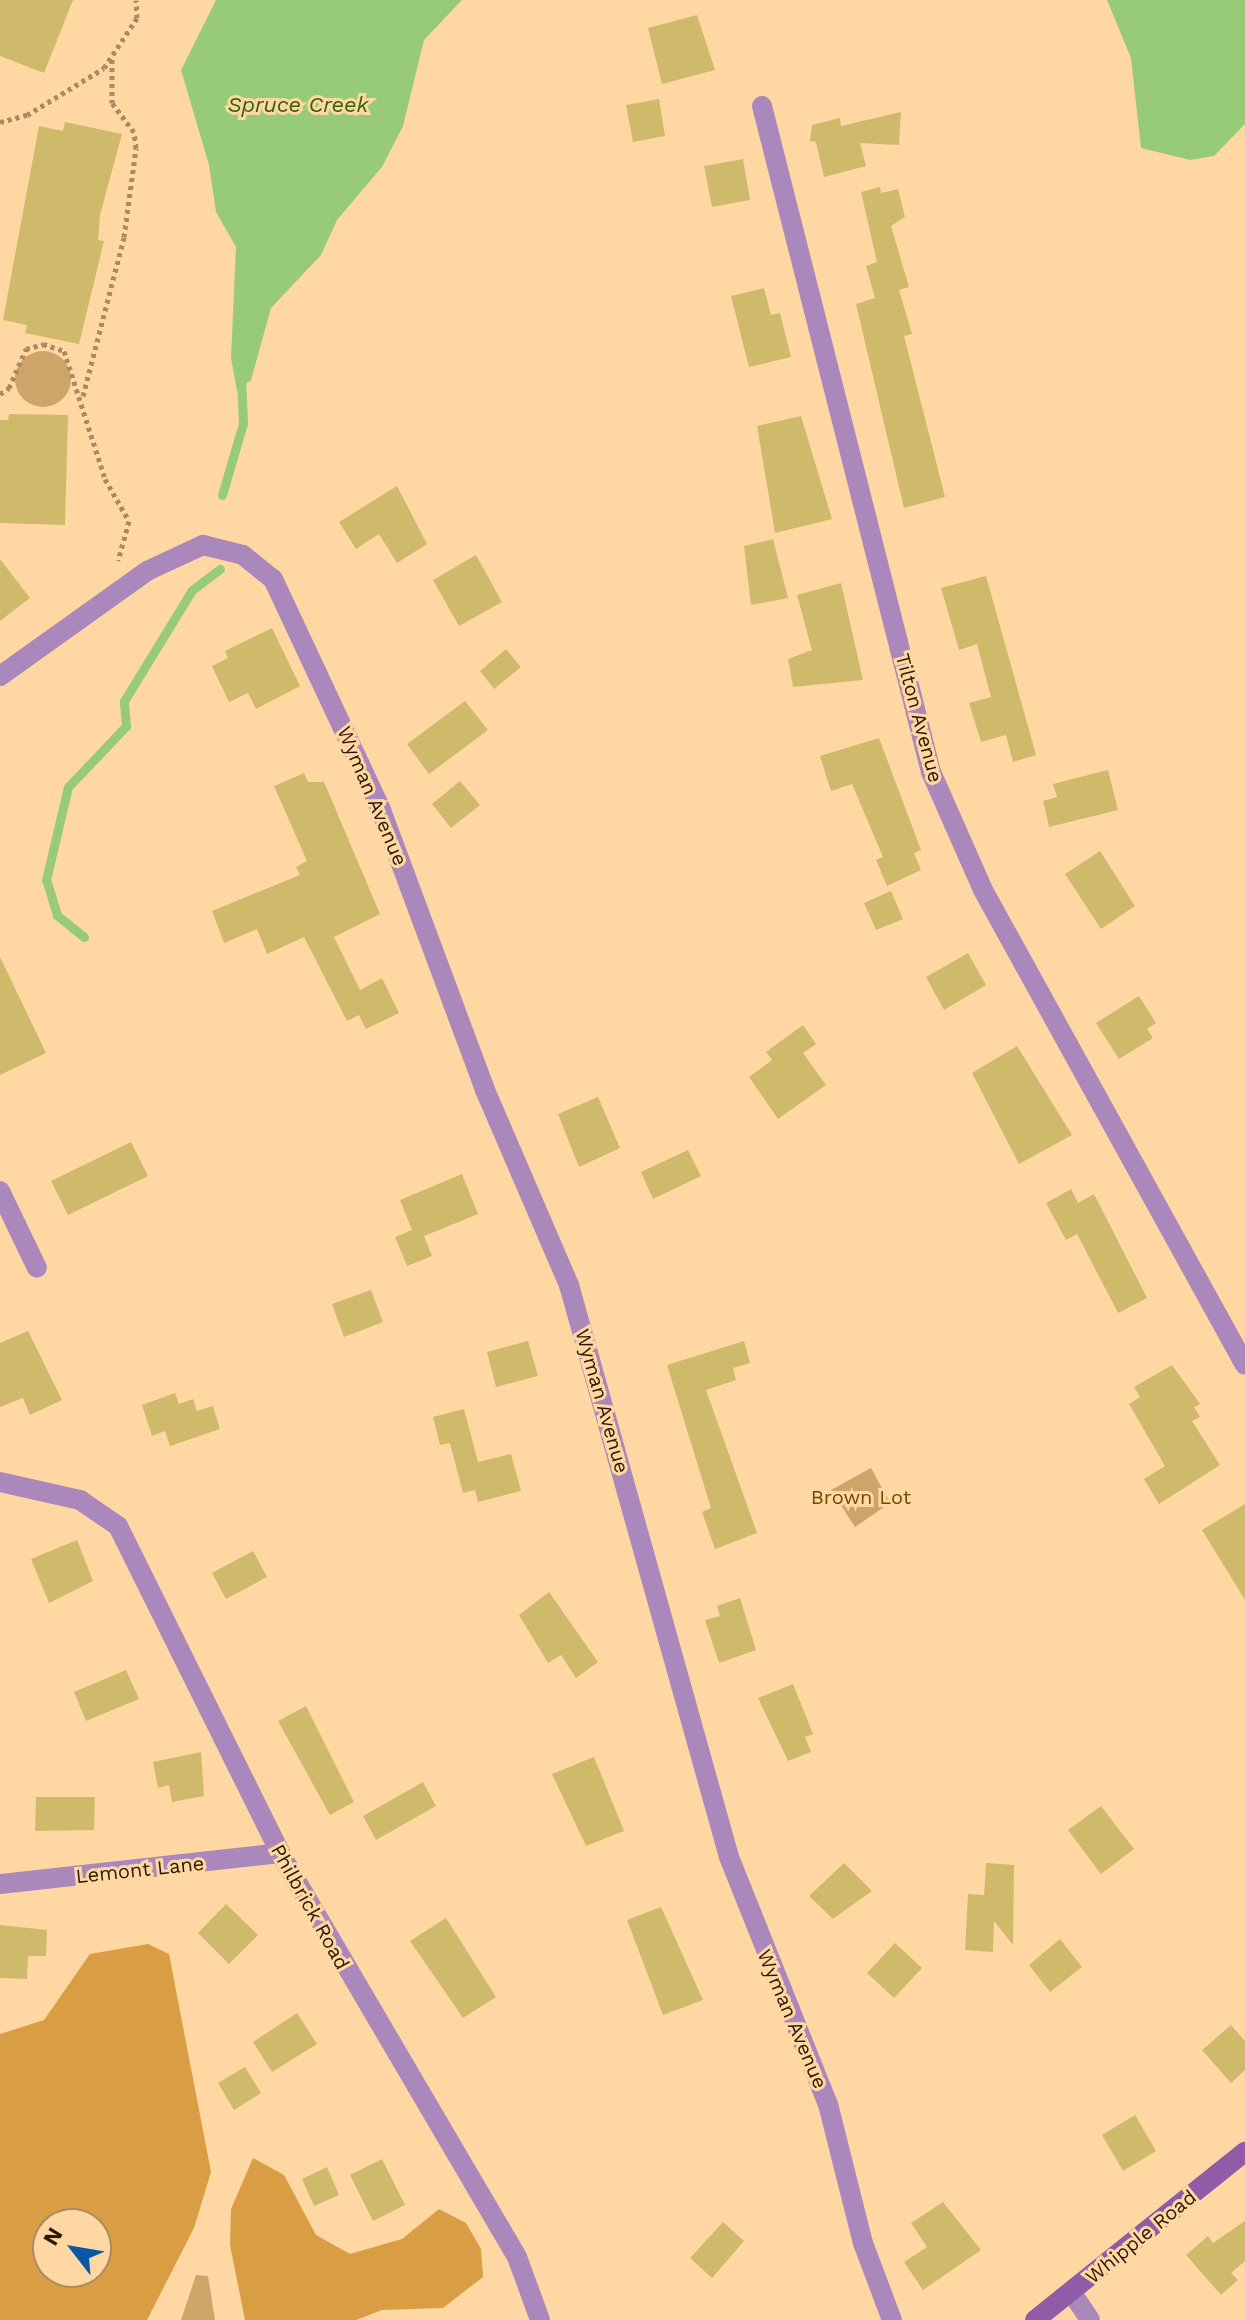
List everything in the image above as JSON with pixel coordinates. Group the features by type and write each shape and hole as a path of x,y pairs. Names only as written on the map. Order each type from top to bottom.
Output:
{"main road":[{"name":"Whipple Road","path":"1035,2320 1245,2152"}],"street":[{"name":"Tilton Avenue","path":"762,106 931,772 983,890 1245,1365"},
{"name":"Wyman Avenue","path":"101,603 147,571 203,545 243,555 273,579 289,610 381,810 485,1090 550,1237 586,1343 729,1857 828,2104 863,2243 892,2320"},
{"path":"0,676 101,603"},
{"path":"0,1191 37,1268"},
{"name":"Philbrick Road","path":"0,1482 80,1500 109,1516 129,1543 280,1853 517,2257 540,2320"},
{"name":"Lemont Lane","path":"0,1884 280,1853"},
{"path":"1072,2293 1090,2320"}],"path":[{"path":"0,122 62,96 112,58 137,18 136,0"},
{"path":"83,397 118,265 136,148 134,132 112,103 112,58"},
{"path":"0,394 9,388 26,349 43,344 64,351 83,397 105,479 129,521 101,603"}],"green space":[{"path":"43,351 63,359 71,379 63,399 43,407 23,399 15,379 23,359"},
{"name":"Brown Lot","path":"871,1468 890,1503 855,1527 831,1490"},
{"path":"196,2275 208,2276 215,2320 181,2320"}],"shaded area":[{"path":"148,1944 169,1954 211,2172 194,2228 147,2320 0,2320 0,2034 44,2020 90,1954"},
{"path":"253,2158 284,2175 316,2235 350,2254 402,2239 439,2209 466,2223 481,2249 483,2277 443,2308 382,2310 356,2320 245,2320 230,2245 231,2209"}],"water":[{"name":"Spruce Creek","path":"216,0 462,0 424,40 403,126 382,167 337,220 321,255 271,308 251,380 237,391 231,358 236,247 216,212 209,165 181,70"},
{"path":"1107,0 1245,0 1245,124 1214,156 1190,160 1141,148 1131,58"}],"building":[{"path":"0,0 73,0 44,73 0,56"},
{"path":"697,15 715,70 662,84 648,28"},
{"path":"659,99 665,136 633,142 626,105"},
{"path":"901,112 899,145 860,143 866,166 824,177 816,142 810,141 812,125 840,118 841,126"},
{"path":"65,122 122,134 100,215 98,240 104,241 79,344 25,333 27,325 3,320 39,126 63,131"},
{"path":"743,159 750,200 712,207 704,166"},
{"path":"880,187 881,193 898,189 905,217 891,226 909,287 899,290 912,334 904,336 945,497 904,508 856,304 875,298 866,266 877,262 861,192"},
{"path":"764,288 771,315 780,313 791,357 749,367 731,296"},
{"path":"9,414 68,415 65,525 0,523 0,420 8,420"},
{"path":"801,416 832,519 775,533 757,426"},
{"path":"397,486 427,544 397,563 379,534 356,549 339,522"},
{"path":"773,539 788,598 751,605 744,546"},
{"path":"476,555 502,602 459,626 433,580"},
{"path":"0,559 30,598 0,621"},
{"path":"986,576 1036,755 1013,762 1006,735 981,742 969,703 991,697 977,644 959,650 941,588"},
{"path":"841,583 863,680 793,687 788,659 812,650 797,595"},
{"path":"272,628 300,686 256,709 248,693 229,702 212,666 228,658 225,651"},
{"path":"506,649 521,667 494,689 480,671"},
{"path":"465,701 488,730 429,774 407,744"},
{"path":"879,738 921,850 914,853 921,870 887,886 876,860 883,857 852,784 831,791 820,756"},
{"path":"1108,770 1118,810 1049,827 1043,801 1057,797 1053,784"},
{"path":"304,773 308,782 324,782 380,914 334,937 360,990 382,978 399,1013 366,1029 359,1015 347,1021 304,937 267,954 257,929 224,943 212,911 300,875 296,867 307,861 274,786"},
{"path":"460,781 480,805 451,828 432,804"},
{"path":"1100,851 1135,906 1101,929 1065,874"},
{"path":"891,891 903,919 876,930 864,903"},
{"path":"968,953 986,985 944,1010 926,977"},
{"path":"0,957 46,1053 0,1075"},
{"path":"1139,996 1156,1023 1147,1029 1153,1038 1119,1059 1096,1023"},
{"path":"803,1025 816,1044 803,1053 826,1085 778,1119 749,1077 772,1060 766,1052"},
{"path":"1017,1046 1072,1135 1019,1164 972,1073"},
{"path":"598,1097 620,1148 579,1167 558,1114"},
{"path":"131,1142 148,1176 68,1215 51,1181"},
{"path":"688,1150 701,1176 653,1199 641,1172"},
{"path":"462,1174 478,1214 424,1236 432,1256 407,1266 395,1237 412,1230 400,1200"},
{"path":"1071,1189 1078,1203 1094,1194 1147,1298 1118,1313 1077,1234 1066,1240 1046,1203"},
{"path":"371,1290 383,1322 344,1337 332,1304"},
{"path":"28,1331 62,1400 30,1415 23,1398 0,1407 0,1343"},
{"path":"528,1341 538,1376 496,1387 487,1352"},
{"path":"744,1341 750,1363 733,1368 736,1380 706,1390 757,1533 715,1549 702,1512 711,1508 667,1365"},
{"path":"1172,1365 1200,1404 1194,1407 1200,1417 1192,1421 1220,1465 1159,1504 1144,1479 1165,1466 1129,1404 1140,1397 1134,1387"},
{"path":"175,1393 179,1404 193,1399 197,1411 213,1406 220,1429 170,1446 165,1431 152,1436 142,1405"},
{"path":"464,1409 478,1462 511,1454 521,1491 478,1502 475,1490 463,1493 450,1443 440,1445 433,1417"},
{"path":"1245,1504 1245,1600 1202,1530"},
{"path":"77,1540 93,1581 49,1603 31,1559"},
{"path":"253,1551 267,1577 226,1599 212,1573"},
{"path":"549,1592 598,1662 576,1678 561,1655 548,1663 519,1615"},
{"path":"740,1598 756,1650 719,1663 705,1620 720,1616 717,1606"},
{"path":"126,1670 139,1699 86,1721 74,1692"},
{"path":"793,1684 813,1734 805,1737 811,1752 788,1761 758,1698"},
{"path":"306,1706 354,1802 330,1815 278,1721"},
{"path":"201,1752 204,1796 172,1802 169,1785 158,1788 153,1762"},
{"path":"594,1757 624,1831 586,1846 552,1774"},
{"path":"423,1782 436,1806 376,1840 363,1816"},
{"path":"36,1797 95,1797 94,1830 35,1831"},
{"path":"1101,1806 1134,1849 1101,1874 1068,1830"},
{"path":"844,1863 872,1891 833,1919 809,1896"},
{"path":"986,1863 1014,1865 1013,1945 994,1921 993,1952 965,1950 968,1894 984,1895"},
{"path":"226,1904 258,1935 229,1964 198,1933"},
{"path":"661,1907 703,2000 663,2015 627,1920"},
{"path":"446,1918 496,1997 463,2018 410,1941"},
{"path":"0,1925 47,1930 46,1956 28,1956 27,1979 0,1978"},
{"path":"1060,1939 1082,1967 1050,1992 1029,1965"},
{"path":"895,1943 922,1968 894,1998 867,1973"},
{"path":"297,2013 317,2044 272,2072 253,2042"},
{"path":"1231,2025 1245,2041 1245,2070 1231,2083 1202,2050"},
{"path":"245,2067 261,2093 234,2110 218,2083"},
{"path":"1135,2115 1156,2151 1123,2171 1102,2135"},
{"path":"382,2159 405,2205 373,2221 350,2175"},
{"path":"327,2167 339,2195 314,2206 302,2179"},
{"path":"943,2202 981,2250 923,2290 904,2262 927,2247 911,2223"},
{"path":"1245,2221 1245,2261 1231,2273 1238,2280 1221,2295 1186,2255 1208,2236 1213,2243"},
{"path":"723,2222 744,2241 712,2278 690,2258"}],"waterway":[{"path":"222,495 243,423 241,378"},
{"path":"84,937 57,915 46,880 68,787 126,726 124,701 192,590 220,569"}]}
